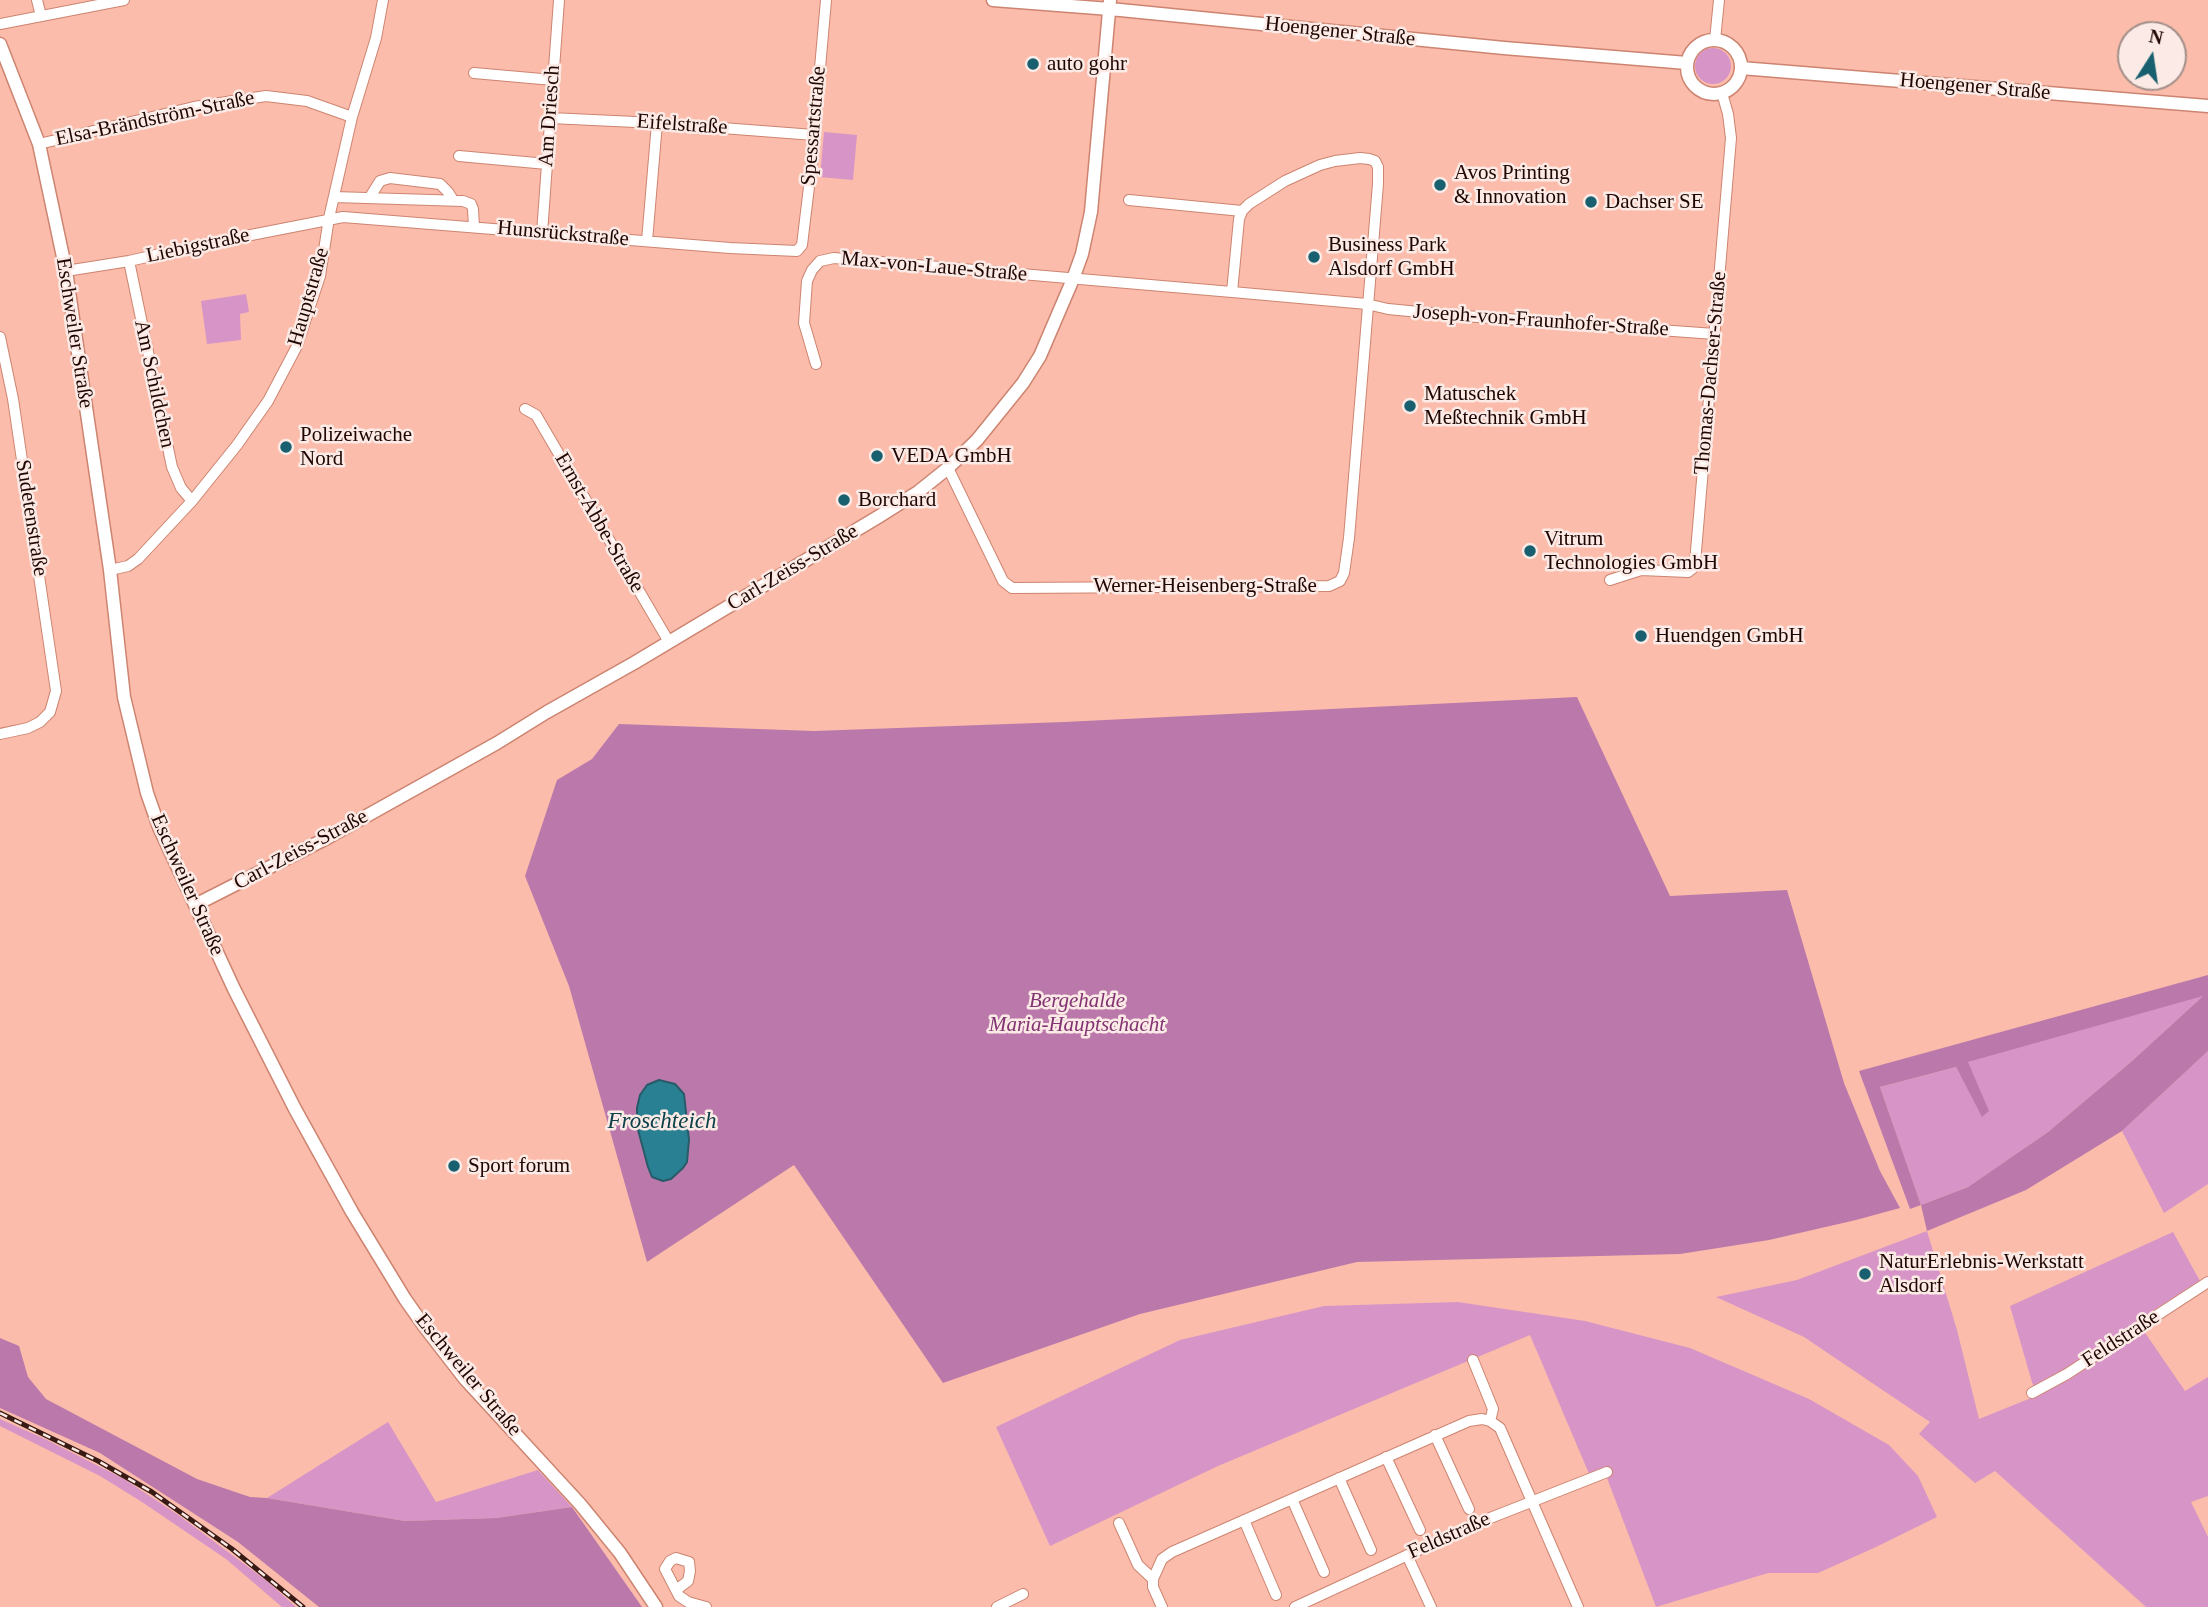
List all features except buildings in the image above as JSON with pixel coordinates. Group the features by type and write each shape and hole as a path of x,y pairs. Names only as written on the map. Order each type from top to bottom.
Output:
{"street":[{"path":"37,0 41,16"},
{"path":"0,24 124,0"},
{"name":"Hauptstraße","path":"110,570 128,566 138,559 192,501 268,401 297,346 320,276 352,117 376,38 383,0"},
{"name":"Am Driesch","path":"542,233 559,0"},
{"name":"Spessartstraße","path":"797,251 802,245 825,0"},
{"name":"Hoengener Straße","path":"993,0 1110,4 1504,48 1687,63"},
{"path":"1715,40 1718,0"},
{"name":"Carl-Zeiss-Straße","path":"195,905 327,838 497,743 889,510 918,492 948,468 976,440 1023,383 1040,356 1082,254 1091,212 1110,4"},
{"path":"1715,40 1726,42 1740,58 1738,79 1722,93 1704,92 1696,87 1691,80 1687,63 1697,46 1715,40"},
{"name":"Eschweiler Straße","path":"0,44 39,144 66,271 110,570 124,697 147,793 159,827 234,989 295,1109 352,1212 405,1299 465,1379 580,1504 620,1553 656,1607"},
{"name":"Hoengener Straße","path":"1741,68 2208,106"},
{"path":"474,73 553,80"},
{"name":"Thomas-Dachser-Straße","path":"1610,580 1641,570 1688,572 1693,568 1731,138 1722,93"},
{"name":"Elsa-Brändström-Straße","path":"39,144 194,107 266,96 307,101 352,117"},
{"name":"Eifelstraße","path":"550,118 657,122 814,135"},
{"path":"647,241 657,122"},
{"path":"459,156 547,164"},
{"path":"1232,292 1242,211 1285,181 1320,165 1360,159 1375,162 1378,167 1367,304"},
{"path":"370,197 380,181 390,178 440,184 453,200"},
{"path":"334,197 453,200 471,204 474,227"},
{"path":"1129,200 1242,211"},
{"name":"Hunsrückstraße","path":"330,218 797,251"},
{"name":"Liebigstraße","path":"66,271 129,261 330,218"},
{"name":"Max-von-Laue-Straße","path":"816,364 804,323 807,281 811,270 820,261 851,259 1073,279"},
{"name":"Am Schildchen","path":"129,261 172,467 181,488 192,501"},
{"name":"Joseph-von-Fraunhofer-Straße","path":"1073,279 1367,304 1388,309 1451,315 1715,334"},
{"name":"Werner-Heisenberg-Straße","path":"948,468 1003,581 1013,588 1329,586 1340,581 1346,564 1367,304"},
{"name":"Sudetenstraße","path":"0,337 13,399 55,678 54,700 50,712 40,722 28,728 0,734"},
{"path":"0,403 13,399"},
{"name":"Ernst-Abbe-Straße","path":"525,409 536,415 669,642"},
{"name":"Feldstraße","path":"2032,1393 2067,1374 2208,1282"},
{"path":"1473,1360 1493,1409 1490,1421"},
{"path":"1162,1607 1153,1587 1153,1579 1162,1559 1172,1552 1435,1435 1469,1421 1482,1419 1500,1427 1578,1607"},
{"path":"1435,1435 1469,1509"},
{"path":"1386,1457 1420,1530"},
{"name":"Feldstraße","path":"1294,1607 1532,1501 1607,1472"},
{"path":"1339,1478 1371,1550"},
{"path":"1292,1499 1324,1572"},
{"path":"1244,1520 1276,1595"},
{"path":"1119,1523 1138,1565 1153,1579"},
{"path":"1407,1555 1431,1607"},
{"path":"676,1590 678,1596 688,1602 706,1607"},
{"path":"996,1607 1023,1594"}],"shaded area":[{"path":"1713,48 1726,53 1731,66 1726,79 1713,84 1700,79 1695,66 1700,53"},
{"path":"824,132 857,135 853,180 820,177"},
{"path":"246,294 249,312 240,314 241,340 207,344 201,301"},
{"path":"2204,995 2048,1132 1968,1187 1921,1205 1880,1087 1956,1067 1982,1116 1988,1111 1967,1062"},
{"path":"2208,1051 2208,1184 2164,1213 2122,1131"},
{"path":"1927,1231 1957,1330 1979,1419 2036,1396 2010,1306 2173,1232 2200,1281 2137,1321 2185,1391 2208,1377 2208,1496 2191,1502 2208,1537 2208,1607 2146,1607 1995,1471 1975,1483 1919,1434 1930,1422 1804,1337 1716,1297 1797,1280"},
{"path":"1458,1302 1585,1321 1690,1348 1809,1399 1889,1445 1918,1476 1937,1517 1818,1573 1768,1573 1656,1607 1604,1470 1590,1476 1530,1335 1218,1466 1050,1546 996,1427 1180,1340 1324,1306"},
{"path":"0,1419 124,1479 177,1514 267,1581 296,1607 282,1607 226,1559 142,1502 100,1476 0,1426"},
{"path":"388,1422 436,1502 538,1470 572,1507 496,1518 405,1521 267,1498"}],"green space":[{"name":"Bergehalde Maria-Hauptschacht","path":"1577,697 1670,896 1787,890 1844,1083 1880,1171 1900,1208 1769,1240 1680,1254 1357,1262 1140,1314 943,1383 794,1165 647,1262 569,986 525,876 557,780 592,759 619,724 814,731 1064,722"},
{"path":"2208,975 2208,1051 2122,1131 2026,1190 1927,1231 1921,1205 1910,1209 1859,1071","holes":["2203,996 2048,1132 1968,1187 1921,1205 1880,1087 1956,1067 1982,1117 1989,1111 1968,1062"]},
{"path":"0,1338 19,1346 28,1377 46,1399 197,1479 250,1497 405,1521 496,1518 572,1507 642,1607 319,1607 238,1542 100,1453 0,1408"}],"water":[{"name":"Froschteich","path":"659,1080 675,1084 684,1094 689,1140 687,1162 671,1179 663,1181 652,1177 637,1126 640,1095 647,1085"}],"railway":[{"path":"0,1413 98,1461 152,1492 232,1549 303,1607"}],"place":[{"name":"auto gohr","path":"1033,64"},
{"name":"Avos Printing & Innovation","path":"1440,185"},
{"name":"Dachser SE","path":"1591,202"},
{"name":"Business Park Alsdorf GmbH","path":"1314,257"},
{"name":"Matuschek Meßtechnik GmbH","path":"1410,406"},
{"name":"Polizeiwache Nord","path":"286,447"},
{"name":"VEDA GmbH","path":"877,456"},
{"name":"Borchard","path":"844,500"},
{"name":"Vitrum Technologies GmbH","path":"1530,551"},
{"name":"Huendgen GmbH","path":"1641,636"},
{"name":"Sport forum","path":"454,1166"},
{"name":"NaturErlebnis-Werkstatt Alsdorf","path":"1865,1274"}]}
